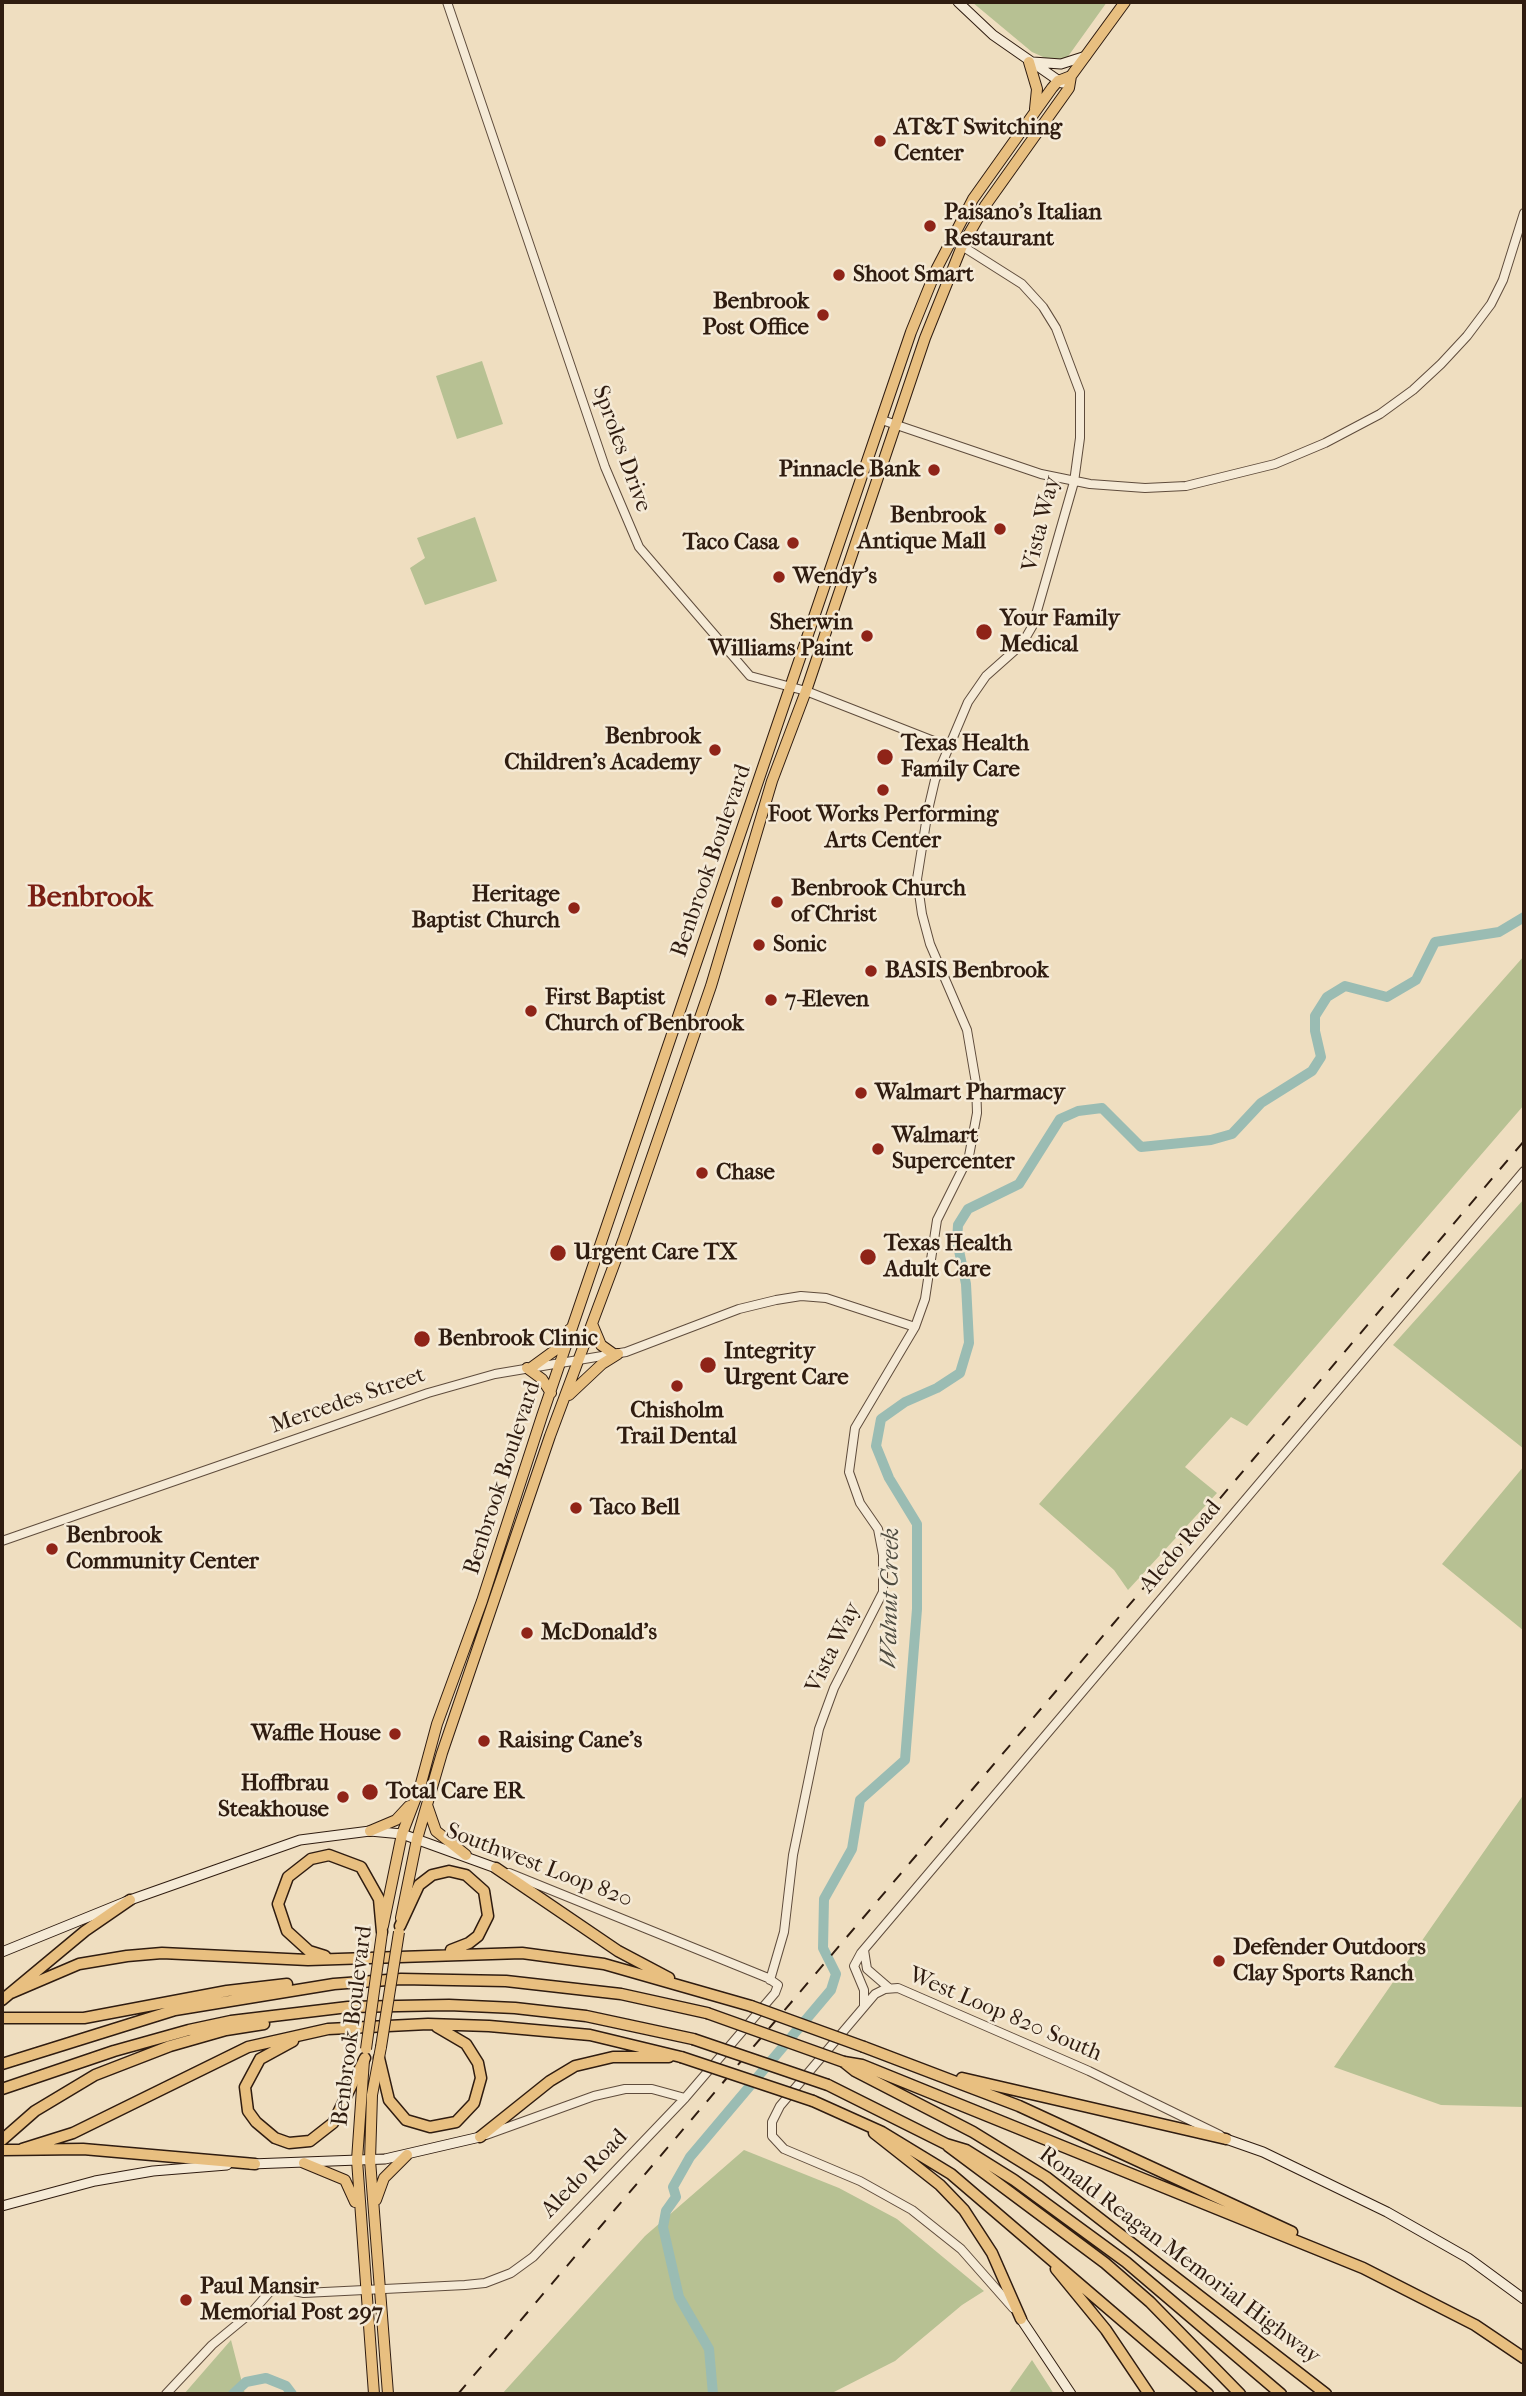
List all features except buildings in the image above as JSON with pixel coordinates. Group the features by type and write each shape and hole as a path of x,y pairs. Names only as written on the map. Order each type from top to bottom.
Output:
{"highway":[{"path":"334,1958 309,1951 298,1943 280,1918 278,1904 281,1891 298,1867 329,1856 361,1867 379,1899 382,1933"},
{"path":"496,1868 642,1966 698,1990"},
{"path":"399,1929 419,1885 432,1875 449,1871 476,1881 484,1891 488,1903 484,1928 469,1943 438,1955"},
{"path":"6,1997 85,1931 130,1900"},
{"path":"6,1997 79,1964 162,1953 276,1959 541,1953 604,1964 751,2006 929,2070 1019,2106 1213,2198 1350,2257 1363,2268"},
{"path":"6,2018 84,2018 227,1991 323,1979 334,1984"},
{"name":"Ronald Reagan Memorial Highway","path":"2,2064 175,2010 334,1984 401,1979 506,1981 588,1989 707,2013 844,2062 855,2071 963,2126 1046,2177 1326,2394"},
{"name":"Ronald Reagan Memorial Highway","path":"2,2089 151,2040 232,2021 297,2012 399,2005 515,2008 586,2017 693,2039 828,2085 946,2144 966,2150 1082,2227 1281,2394"},
{"path":"2,2140 59,2094 125,2062 210,2034 281,2021 297,2012"},
{"path":"380,2053 389,2100 406,2120 430,2127 456,2122 466,2114 479,2091 481,2078 478,2063 459,2037 428,2024"},
{"path":"22,2149 74,2133 248,2047 328,2029 428,2024 590,2035 681,2057 813,2101 905,2144 951,2174 1208,2394"},
{"path":"328,2029 277,2047 252,2068 245,2087 245,2099 248,2111 266,2132 289,2143 301,2144 324,2133 341,2110 365,2054"},
{"path":"480,2137 551,2081 575,2066 613,2057 681,2057"},
{"path":"844,2062 862,2065 1363,2268 1475,2325 1524,2358"},
{"path":"929,2070 1226,2139"},
{"path":"863,2125 940,2185 964,2210 992,2253 1021,2319"},
{"path":"946,2144 961,2160 1039,2211 1105,2263 1197,2347 1240,2394"},
{"path":"2,2150 110,2151 255,2164"},
{"path":"1044,2253 1106,2330 1149,2394"}],"main road":[{"path":"958,2 993,36 1069,88"},
{"name":"Benbrook Boulevard","path":"374,2394 357,2160 365,2054 382,1933 402,1835 420,1787 437,1724 490,1595 593,1326 711,986 772,781 806,691 925,338 962,246 985,206 1069,88 1071,76 1125,2"},
{"path":"1029,62 1060,64 1086,56"},
{"path":"1029,62 1037,89 1034,111"},
{"path":"1058,81 1071,76"},
{"name":"Benbrook Boulevard","path":"388,2394 370,2160 372,2095 399,1929 426,1802 551,1393 916,320 951,239 980,188 1058,81"},
{"path":"551,1393 542,1378 530,1367 558,1348 577,1320"},
{"path":"566,1398 601,1364 616,1354 601,1345 593,1326"},
{"path":"370,1831 387,1826 406,1811 420,1787"},
{"path":"426,1802 436,1831 466,1855"},
{"name":"Southwest Loop 820","path":"2,1952 130,1900 300,1840 370,1831 402,1835 466,1855 496,1868"},
{"path":"2,2206 95,2181 153,2171 370,2160 407,2155 480,2137"},
{"name":"West Loop 820 South","path":"1226,2139 1263,2152 1387,2212 1468,2258 1524,2299"},
{"path":"373,2214 384,2178 407,2155"},
{"path":"304,2163 335,2174 348,2184 360,2224"},
{"name":"West Loop 820 South","path":"1021,2319 1071,2394"}],"street":[{"name":"Sproles Drive","path":"447,2 626,524 645,555 745,672 806,691 949,747"},
{"path":"882,420 1041,474 1074,482 1144,488 1210,482 1287,459 1338,438 1380,414 1413,390 1441,364 1482,316 1503,280 1524,213"},
{"name":"Vista Way","path":"770,1980 784,1932 793,1855 819,1729 834,1688 883,1592 883,1555 878,1529 860,1503 849,1472 855,1428 915,1327 925,1299 929,1254 937,1220 969,1156 977,1113 976,1083 967,1030 930,944 917,879 935,780 977,687 1022,644 1033,625 1074,482 1080,438 1080,392 1056,328 1022,284 962,246"},
{"name":"Aledo Road","path":"865,1947 1524,1171"},
{"name":"Mercedes Street","path":"2,1541 428,1393 530,1367 580,1361 653,1344 738,1309 802,1296 826,1298 915,1327"},
{"name":"Southwest Loop 820","path":"496,1868 778,1985"},
{"path":"865,1947 863,1956 867,1969 889,1987"},
{"path":"864,2006 864,1990 854,1966 865,1947"},
{"name":"Aledo Road","path":"166,2394 212,2345 252,2312 274,2287 304,2292 478,2284 511,2273 533,2256 685,2098 775,1993 778,1985"},
{"name":"West Loop 820 South","path":"1021,2319 987,2275 929,2223 860,2181 784,2149 772,2136 772,2122 780,2106 875,1994 889,1987 898,1988 1079,2067 1226,2139"},
{"path":"480,2137 594,2096 625,2090 652,2089 685,2098"}],"green space":[{"path":"972,2 1107,2 1064,62 1052,61 1032,52"},
{"path":"482,361 503,424 457,439 436,376"},
{"path":"475,517 497,581 425,605 410,568 425,558 417,538"},
{"path":"1524,956 1524,1105 1247,1426 1231,1417 1185,1467 1217,1493 1128,1590 1114,1570 1039,1504"},
{"path":"1524,1199 1524,1449 1393,1345"},
{"path":"1524,1466 1524,1631 1442,1564"},
{"path":"1524,1794 1524,2107 1441,2105 1334,2067"},
{"path":"744,2150 839,2188 897,2219 984,2291 962,2305 895,2361 830,2394 502,2394 645,2236"},
{"path":"231,2340 245,2394 184,2394"},
{"path":"1032,2360 1054,2394 1008,2394"}],"waterway":[{"name":"Walnut Creek","path":"713,2394 709,2349 679,2297 663,2227 666,2211 676,2197 673,2187 690,2157 831,1990 836,1974 823,1948 824,1899 852,1849 860,1800 905,1760 917,1609 917,1524 889,1478 876,1446 881,1419 905,1402 937,1388 960,1373 969,1343 966,1284 957,1241 958,1225 968,1209 1019,1184 1060,1119 1078,1111 1102,1108 1141,1147 1211,1140 1232,1134 1261,1103 1312,1071 1321,1057 1315,1031 1315,1016 1327,997 1345,986 1387,997 1416,980 1435,942 1499,932 1524,917"},
{"name":"Walnut Creek","path":"233,2394 246,2382 266,2378 286,2386 292,2394"}],"railway":[{"path":"458,2394 1524,1141"}],"place":[{"name":"AT&T Switching Center","path":"880,141"},
{"name":"Paisano's Italian Restaurant","path":"930,226"},
{"name":"Shoot Smart","path":"839,275"},
{"name":"Benbrook Post Office","path":"823,315"},
{"name":"Pinnacle Bank","path":"934,470"},
{"name":"Benbrook Antique Mall","path":"1000,529"},
{"name":"Taco Casa","path":"793,543"},
{"name":"Wendy's","path":"779,577"},
{"name":"Your Family Medical","path":"984,632"},
{"name":"Sherwin Williams Paint","path":"867,636"},
{"name":"Benbrook Children's Academy","path":"715,750"},
{"name":"Texas Health Family Care","path":"885,757"},
{"name":"Foot Works Performing Arts Center","path":"883,790"},
{"name":"Benbrook Church of Christ","path":"777,902"},
{"name":"Heritage Baptist Church","path":"574,908"},
{"name":"Sonic","path":"759,945"},
{"name":"BASIS Benbrook","path":"871,971"},
{"name":"7-Eleven","path":"771,1000"},
{"name":"First Baptist Church of Benbrook","path":"531,1011"},
{"name":"Walmart Pharmacy","path":"861,1093"},
{"name":"Walmart Supercenter","path":"878,1149"},
{"name":"Chase","path":"702,1173"},
{"name":"Urgent Care TX","path":"558,1253"},
{"name":"Texas Health Adult Care","path":"868,1257"},
{"name":"Benbrook Clinic","path":"422,1339"},
{"name":"Integrity Urgent Care","path":"708,1365"},
{"name":"Chisholm Trail Dental","path":"677,1386"},
{"name":"Taco Bell","path":"576,1508"},
{"name":"Benbrook Community Center","path":"52,1549"},
{"name":"McDonald's","path":"527,1633"},
{"name":"Waffle House","path":"395,1734"},
{"name":"Raising Cane's","path":"484,1741"},
{"name":"Total Care ER","path":"370,1792"},
{"name":"Hoffbrau Steakhouse","path":"343,1797"},
{"name":"Defender Outdoors Clay Sports Ranch","path":"1219,1961"},
{"name":"Paul Mansir Memorial Post 297","path":"186,2300"}],"district":[{"name":"Benbrook","path":"90,899"}]}
